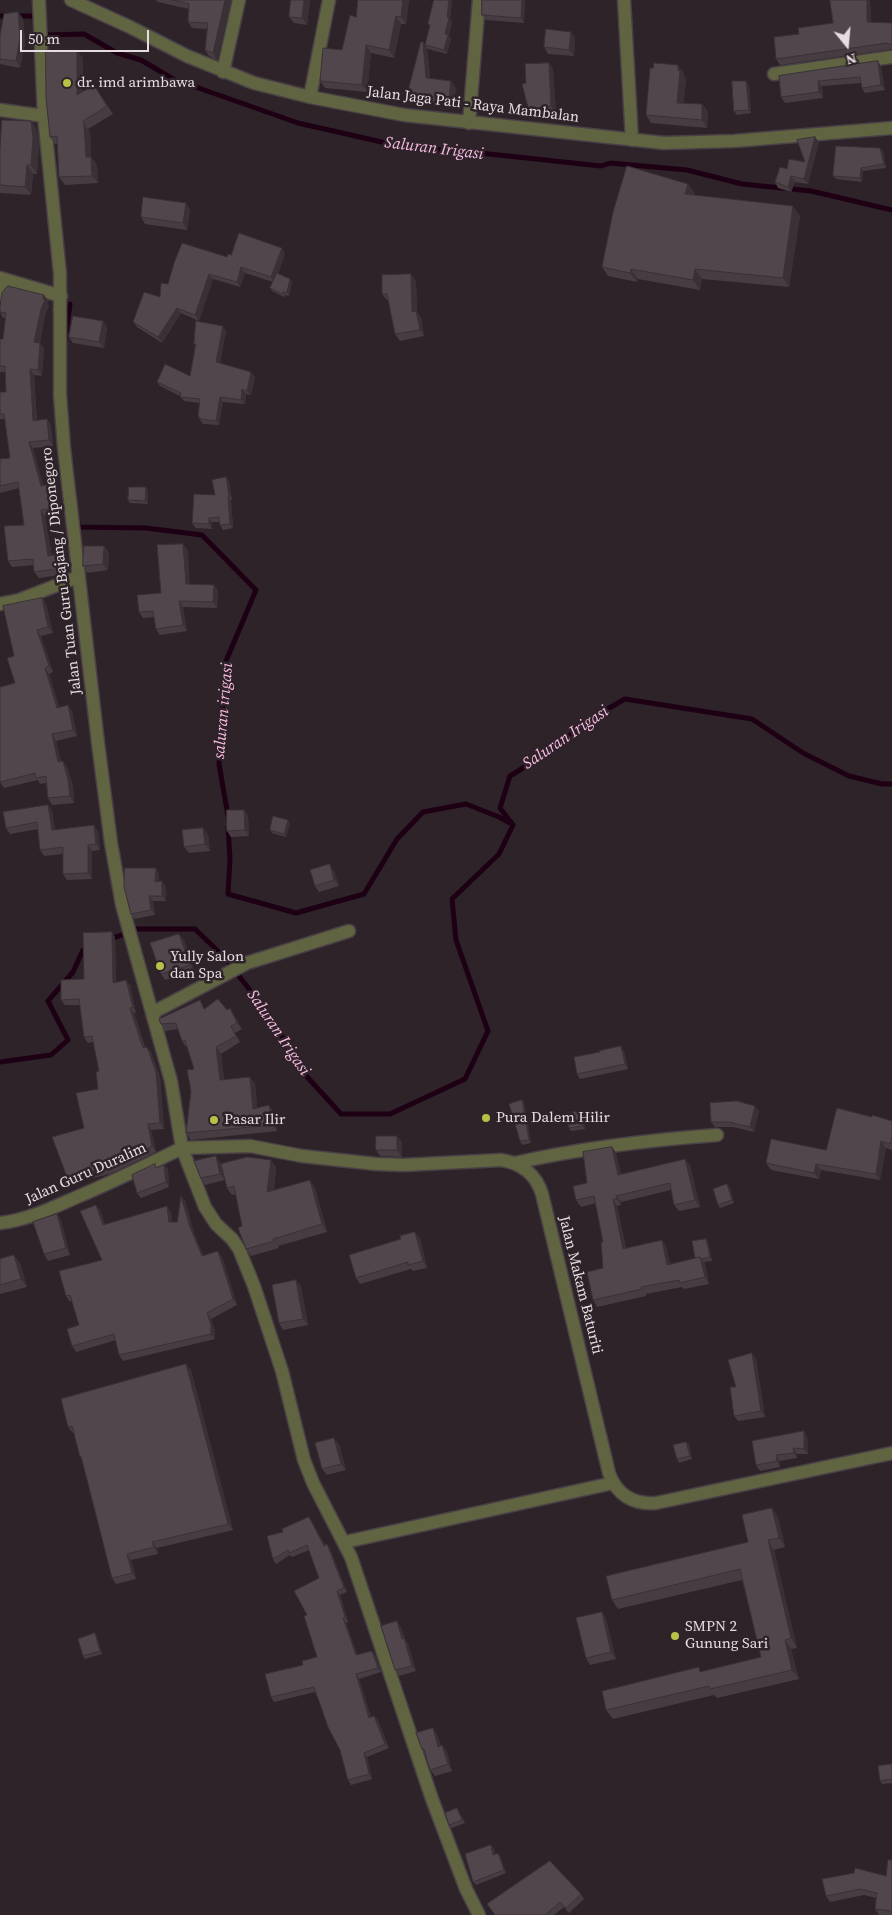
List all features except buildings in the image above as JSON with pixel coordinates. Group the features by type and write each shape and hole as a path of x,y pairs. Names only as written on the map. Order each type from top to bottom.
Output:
{"street":[{"name":"Jalan Tuan Guru Bajang / Diponegoro","path":"39,0 44,116 56,222 61,296 60,395 64,448 110,834 122,905 176,1098 182,1148"},
{"name":"Jalan Jaga Pati - Raya Mambalan","path":"71,0 223,72 260,85 310,97 404,115 664,143 734,141 892,128"},
{"path":"223,72 239,0"},
{"path":"310,97 329,0"},
{"path":"469,123 479,0"},
{"path":"624,0 632,140"},
{"path":"774,74 892,57"},
{"path":"0,110 44,116"},
{"path":"0,294 5,280 61,296"},
{"path":"0,604 19,600 78,577"},
{"path":"152,1013 248,962 349,931"},
{"path":"479,1915 466,1889 432,1800 345,1542 313,1483 304,1460 282,1371 265,1315 247,1266 232,1239 216,1224 205,1207 182,1148 250,1146 302,1156 376,1164 404,1165 501,1160 515,1163 552,1154 717,1135"},
{"name":"Jalan Guru Duralim","path":"0,1223 47,1210 135,1172 182,1148"},
{"name":"Jalan Makam Baturiti","path":"515,1163 527,1170 540,1187 613,1483"},
{"path":"345,1542 613,1483 629,1499 649,1503 892,1453"}],"waterway":[{"name":"Saluran Irigasi","path":"0,16 32,16 37,22"},
{"name":"Saluran Irigasi","path":"44,31 47,35 84,34 117,53 141,60 173,79 298,123 408,148 461,151 601,166 610,163 687,170 742,184 811,191 892,210"},
{"name":"saluran irigasi","path":"65,341 70,304"},
{"name":"saluran irigasi","path":"78,523 78,527 146,528 202,535 256,590 226,661 219,764 228,816"},
{"name":"Saluran Irigasi","path":"111,939 137,929 195,929 225,958 273,1020 298,1067 341,1114 390,1114 465,1079 488,1031 456,940 452,899 499,854 513,825 500,808 510,776 552,750 590,719 625,699 752,719 803,753 849,776 882,784 892,784"},
{"name":"saluran irigasi","path":"228,827 230,859 228,894 296,913 364,894 397,839 423,812 466,804 510,823"},
{"name":"Saluran Irigasi","path":"0,1062 51,1055 68,1040 48,1001 73,972 83,950 89,948"}],"place":[{"name":"dr. imd arimbawa","path":"67,83"},
{"name":"Yully Salon dan Spa","path":"160,966"},
{"name":"Pura Dalem Hilir","path":"486,1118"},
{"name":"Pasar Ilir","path":"214,1120"},
{"name":"SMPN 2 Gunung Sari","path":"675,1636"}]}
